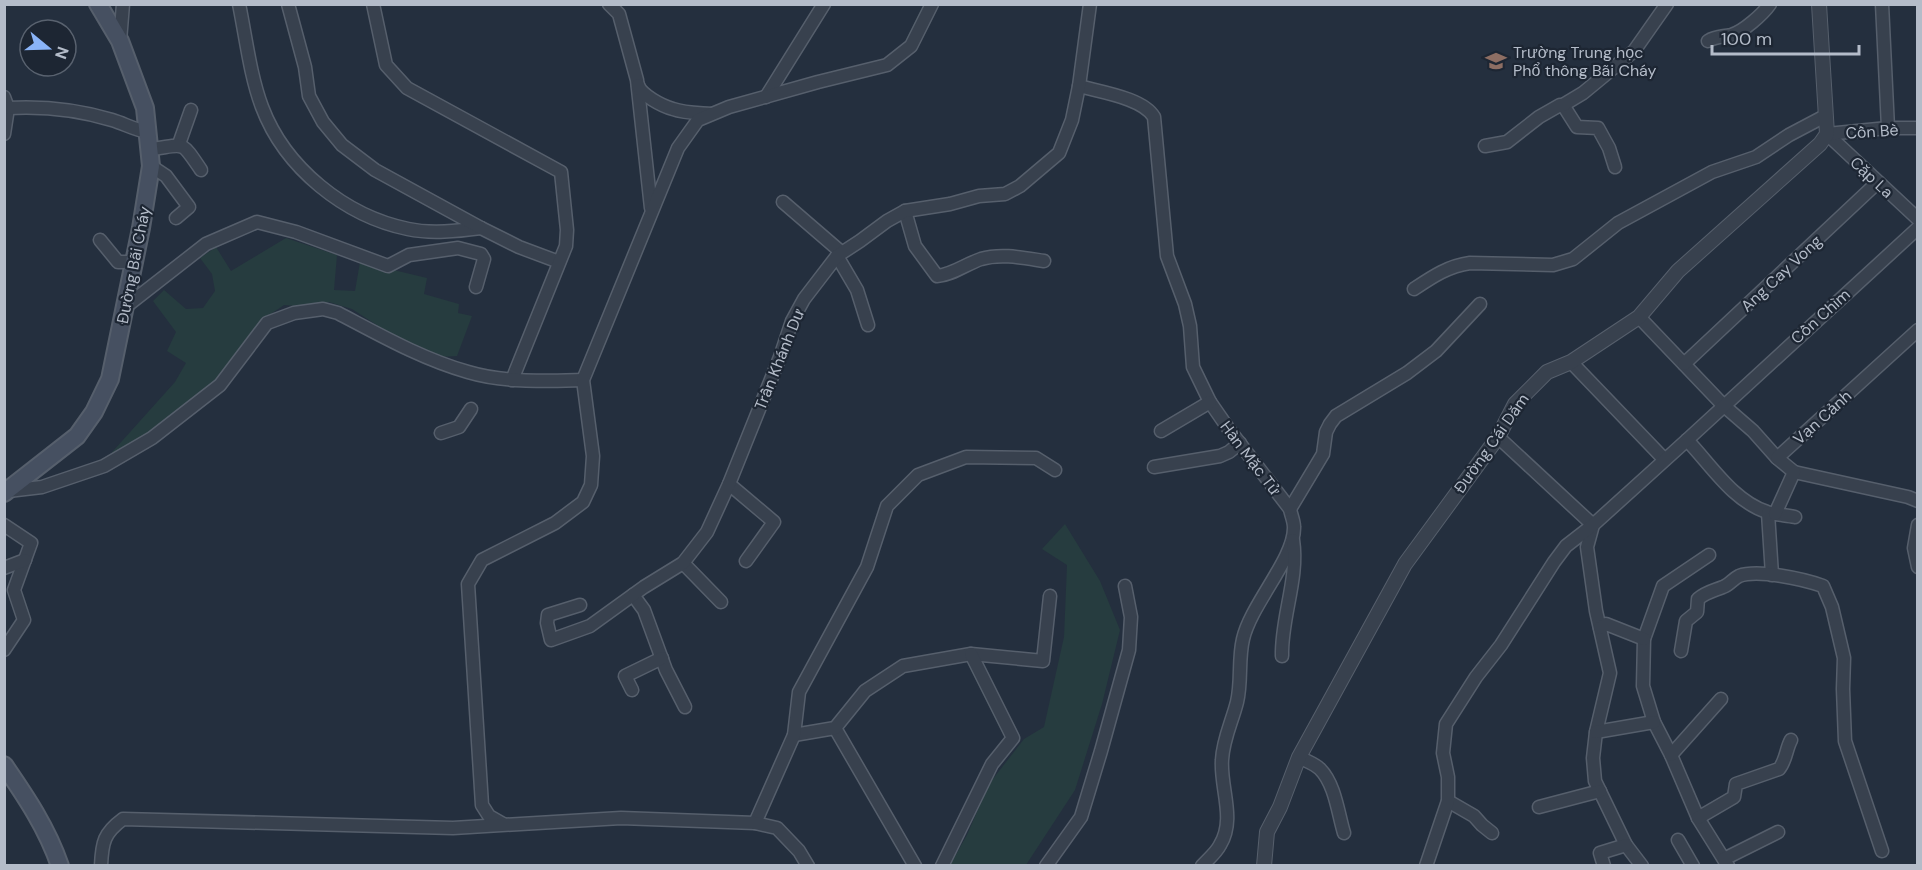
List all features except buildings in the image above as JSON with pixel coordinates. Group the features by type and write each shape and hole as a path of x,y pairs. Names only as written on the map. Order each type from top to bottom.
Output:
{"main road":[{"name":"Đường Bãi Cháy","path":"6,492 77,436 94,412 110,379 134,262 151,166 145,108 120,41 98,4"},
{"path":"4,765 34,809 51,841 60,866"}],"street":[{"path":"120,41 123,4"},
{"path":"239,4 262,108 279,140 299,168 330,195 374,219 408,230 456,232 481,228"},
{"path":"288,4 305,67 309,96 323,123 342,145 375,170 481,228 519,247 559,262"},
{"path":"373,4 386,64 407,88 561,172 567,230 566,246 512,380"},
{"path":"609,4 619,14 639,89 672,109 712,114"},
{"path":"766,97 824,4"},
{"path":"503,824 489,816 482,805 468,584 482,560 555,523 583,502 591,485 593,456 583,380 678,148 698,120 712,114 766,97 887,65 911,46 932,4"},
{"name":"Trần Khánh Dư","path":"580,605 548,615 547,623 551,640 590,626 683,563 707,532 729,484 792,321 804,299 839,254 905,212 979,196 1005,194 1042,170 1059,153 1072,120 1090,4"},
{"path":"1485,146 1507,142 1539,117 1583,93 1634,51 1666,4"},
{"path":"1708,41 1716,36 1733,35 1764,13 1770,4"},
{"path":"1819,4 1827,134"},
{"path":"1882,4 1888,128"},
{"path":"637,80 651,212"},
{"name":"Hàn Mặc Tử","path":"1079,86 1131,100 1150,110 1154,117 1167,256 1185,304 1190,326 1193,367 1210,402 1290,509 1294,525 1295,573 1284,624 1282,656"},
{"path":"4,134 6,102 75,112 111,120 138,131 149,140 178,144 186,148 201,170"},
{"path":"1563,105 1577,127 1598,128 1609,148 1615,167"},
{"path":"178,144 191,110"},
{"path":"1414,289 1435,274 1459,265 1470,263 1540,265 1573,259 1618,222 1712,172 1756,156 1825,116"},
{"name":"Cồn Bè","path":"1827,134 1888,128 1917,128"},
{"name":"Cặp La","path":"1827,134 1917,219"},
{"name":"Đường Cái Dăm","path":"1264,866 1267,832 1280,807 1299,758 1405,564 1498,437 1515,404 1547,372 1571,362 1639,317 1678,271 1820,144 1827,134"},
{"path":"151,166 165,176 189,207 176,218"},
{"name":"Ang Cay Vong","path":"1684,364 1878,182"},
{"path":"783,202 839,254 857,290 868,325"},
{"path":"905,212 915,246 937,276 946,275 984,258 999,255 1044,261"},
{"path":"124,308 206,244 257,222 296,232 388,266 418,253 458,248 481,254 484,259 476,286"},
{"name":"Cồn Chìm","path":"1448,801 1448,777 1443,753 1446,724 1566,546 1593,525 1687,440 1917,228"},
{"path":"100,240 118,262 134,262"},
{"path":"1290,509 1323,454 1326,432 1336,416 1407,373 1436,351 1480,304"},
{"path":"6,492 42,487 104,466 152,438 220,385 267,323 294,313 323,309 338,313 427,358 470,373 512,380 583,380"},
{"path":"1639,317 1777,458"},
{"name":"Vạn Cảnh","path":"1772,513 1794,472 1777,458 1917,330"},
{"path":"1571,362 1664,459"},
{"path":"1161,431 1210,402"},
{"path":"441,434 459,427 471,409"},
{"path":"1498,437 1593,525 1587,548 1596,611 1610,673 1596,732 1593,758 1595,781 1626,845 1642,866"},
{"path":"1687,440 1730,488 1754,506 1772,513 1795,517"},
{"path":"1154,467 1220,456 1240,443"},
{"path":"755,823 794,735 799,692 867,567 887,506 918,475 966,457 1036,458 1055,470"},
{"path":"1794,472 1908,497 1917,501"},
{"path":"729,484 774,522 746,561"},
{"path":"1772,513 1772,575"},
{"path":"4,525 32,543 14,590 24,620 4,650"},
{"path":"1917,525 1914,548 1917,567"},
{"path":"1202,866 1220,847 1225,836 1228,812 1222,762 1224,742 1237,702 1240,681 1239,656 1244,635 1252,615 1284,560 1293,539"},
{"path":"1708,555 1663,586 1644,639 1643,686 1654,722 1698,818 1726,862 1778,832"},
{"path":"4,568 25,560"},
{"path":"683,563 721,602"},
{"path":"1682,651 1686,621 1697,612 1698,599 1707,591 1724,587 1739,576 1772,575 1803,579 1822,586 1832,607 1844,658 1845,741 1882,851"},
{"path":"1046,866 1081,817 1101,751 1129,650 1131,617 1125,586"},
{"path":"633,595 644,610 662,658 686,707"},
{"path":"794,735 835,728 865,691 903,666 971,654 1043,661 1050,596"},
{"path":"1600,628 1606,624 1644,639"},
{"path":"942,866 992,764 1013,738 971,654"},
{"path":"632,690 625,676 662,658"},
{"path":"1671,756 1721,699"},
{"path":"1596,732 1654,722"},
{"path":"835,728 915,866"},
{"path":"1698,818 1734,797 1736,784 1779,769 1784,763 1785,750 1791,740"},
{"path":"1299,758 1319,768 1324,774 1331,788 1344,833"},
{"path":"1539,807 1600,791"},
{"path":"1430,864 1448,801 1474,816 1492,833"},
{"path":"101,866 108,830 123,819 453,828 621,818 755,823 777,828 799,851 808,866"},
{"path":"1678,840 1693,866"},
{"path":"1604,866 1600,853 1626,845"}],"green space":[{"path":"286,238 337,255 334,290 355,291 360,262 427,278 424,294 459,304 458,313 472,316 457,356 439,357 386,331 352,309 329,302 309,307 284,305 262,320 215,382 149,435 105,460 175,382 186,363 167,351 176,332 153,301 164,290 186,309 203,308 215,291 212,274 200,258 216,247 231,271"},
{"path":"1065,524 1100,581 1120,630 1102,704 1075,790 1026,865 950,865 967,835 989,784 1024,739 1044,727 1064,637 1067,565 1042,549"}],"place":[{"name":"Trường Trung học Phổ thông Bãi Cháy","path":"1496,61"}]}
